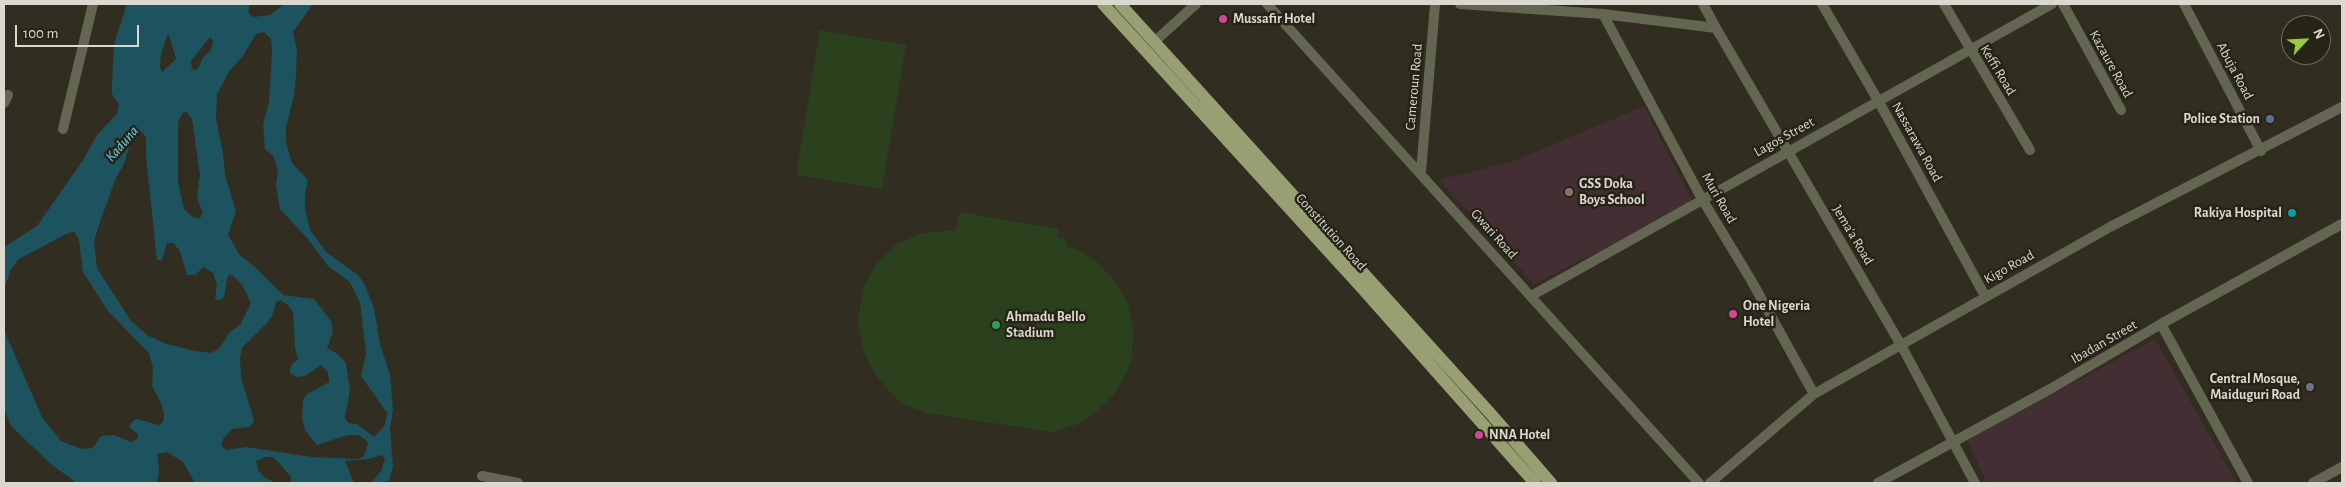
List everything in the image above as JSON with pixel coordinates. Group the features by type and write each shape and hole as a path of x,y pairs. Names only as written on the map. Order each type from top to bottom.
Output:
{"main road":[{"name":"Constitution Road","path":"1103,4 1490,413 1550,483"},
{"name":"Constitution Road","path":"1120,4 1534,483"}],"street":[{"path":"63,129 93,4"},
{"path":"1154,42 1196,4"},
{"name":"Gwari Road","path":"1267,4 1421,172 1699,483"},
{"name":"Cameroun Road","path":"1421,172 1435,4"},
{"path":"1460,4 1603,14 1716,28"},
{"name":"Jema'a Road","path":"1703,4 1901,345 1975,483"},
{"name":"Nassarawa Road","path":"1822,4 1879,102 1985,296"},
{"name":"Keffi Road","path":"1944,4 1969,50 2030,150"},
{"name":"Lagos Street","path":"1531,296 2052,4"},
{"name":"Kazaure Road","path":"2063,4 2121,110"},
{"name":"Abuja Road","path":"2184,4 2261,151"},
{"name":"Muri Road","path":"1603,14 1702,199 1751,280 1814,394"},
{"name":"Kigo Road","path":"1710,483 1814,394 2110,227 2342,108"},
{"name":"Ibadan Street","path":"1878,483 2342,224"},
{"path":"2161,324 2248,483"},
{"path":"2313,483 2342,467"},
{"path":"482,476 498,481 518,483"}],"shaded area":[{"name":"GSS Doka Boys School","path":"1644,106 1694,204 1534,284 1439,180 1514,161"},
{"path":"2155,339 2237,483 1987,483 1967,440"}],"green space":[{"path":"820,30 906,45 882,189 796,175"},
{"name":"Ahmadu Bello Stadium","path":"960,212 1059,229 1057,237 1067,239 1066,246 1079,250 1097,262 1116,283 1128,304 1133,331 1132,356 1124,379 1111,398 1094,415 1075,425 1052,432 927,413 901,403 884,386 869,364 862,347 858,320 863,288 876,264 898,243 924,233 956,230"}],"water":[{"name":"Kaduna","path":"127,4 250,4 248,12 253,17 270,15 284,4 313,4 293,32 297,50 296,75 294,95 286,128 286,142 292,163 308,180 305,194 305,210 310,230 326,252 358,275 364,283 374,308 380,344 390,375 393,410 390,428 393,467 389,481 371,483 381,471 385,459 382,455 368,459 345,461 354,483 291,483 291,477 280,464 273,457 266,457 256,461 258,470 264,477 276,483 195,483 183,462 167,452 157,454 159,469 157,483 77,483 52,465 11,426 4,410 4,330 42,417 61,441 82,449 93,448 101,436 114,435 131,442 138,438 138,434 129,427 133,421 137,419 159,425 163,422 164,414 161,403 152,386 153,368 149,353 108,311 83,272 79,240 74,232 68,233 19,259 11,269 4,289 4,247 37,226 83,160 97,135 117,114 119,104 112,94 114,44","holes":["264,32 271,39 269,102 263,124 265,149 273,156 278,169 276,185 280,209 308,239 328,266 350,282 360,303 366,353 361,376 387,413 385,425 374,437 357,424 348,423 345,418 350,390 346,363 338,354 327,348 333,332 331,321 314,299 283,295 239,254 228,235 236,211 225,175 216,118 217,94 230,70 243,56 256,34","169,35 176,59 162,72 160,67 161,54","210,37 213,41 211,50 203,57 199,67 196,70 192,69 191,61","186,111 192,119 200,175 197,198 203,213 200,218 194,218 184,209 178,182 178,122","142,132 146,137 146,156 157,260 162,260 167,243 173,243 180,251 187,275 195,275 204,267 213,273 217,284 215,299 220,300 224,297 229,275 233,276 243,286 251,303 240,325 230,332 219,349 211,353 164,343 147,335 131,321 97,268 94,241 134,136","280,300 287,304 293,312 295,347 298,359 292,364 289,372 296,377 305,376 321,365 327,371 329,378 329,382 306,395 303,400 302,418 305,430 317,445 348,435 359,435 368,442 364,456 358,459 312,457 246,447 227,450 221,446 223,439 232,429 249,427 254,420 241,378 240,359 242,348 268,322 273,314 276,302"]}],"place":[{"name":"Mussafir Hotel","path":"1223,19"},
{"name":"Police Station","path":"2270,119"},
{"name":"GSS Doka Boys School","path":"1569,192"},
{"name":"Rakiya Hospital","path":"2292,213"},
{"name":"One Nigeria Hotel","path":"1733,314"},
{"name":"Ahmadu Bello Stadium","path":"996,325"},
{"name":"Central Mosque, Maiduguri Road","path":"2310,387"},
{"name":"NNA Hotel","path":"1479,435"}]}
